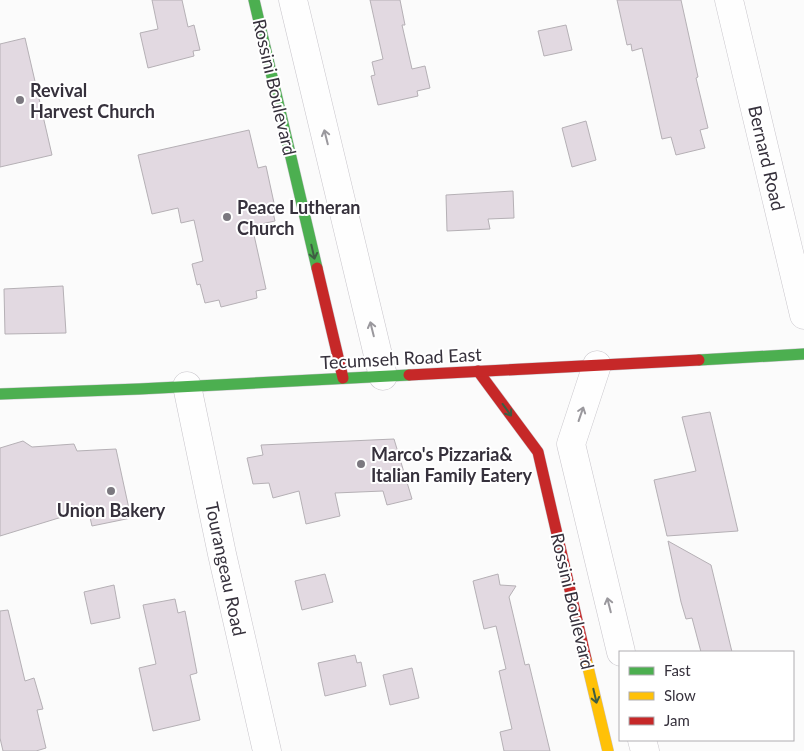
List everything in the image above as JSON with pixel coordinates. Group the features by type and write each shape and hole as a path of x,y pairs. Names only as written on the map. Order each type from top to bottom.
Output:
{"main road":[{"name":"Rossini Boulevard","path":"254,0 343,378"},
{"name":"Tecumseh Road East","path":"0,394 804,354"},
{"name":"Rossini Boulevard","path":"478,371 538,452 608,751"}],"street":[{"name":"Rossini Boulevard","path":"293,0 383,376"},
{"name":"Bernard Road","path":"729,0 804,315"},
{"name":"Rossini Boulevard","path":"295,173 332,163"},
{"path":"538,452 571,444 597,365"},
{"name":"Tourangeau Road","path":"187,386 222,554 267,751"},
{"name":"Rossini Boulevard","path":"571,444 621,651"}],"building":[{"path":"152,0 182,0 188,27 194,25 200,50 193,51 194,56 148,68 140,33 158,29"},
{"path":"370,0 400,0 405,25 402,25 412,69 425,66 430,88 417,91 418,96 378,105 371,76 375,75 372,62 383,59"},
{"path":"617,0 681,0 708,128 700,130 705,148 676,155 671,137 662,139 642,48 632,51 631,44 627,45"},
{"path":"566,25 572,50 544,56 538,31"},
{"name":"Revival Harvest Church","path":"25,38 52,155 0,167 0,44"},
{"path":"586,121 596,160 572,167 562,128"},
{"name":"Peace Lutheran Church","path":"249,130 258,168 266,166 274,203 271,203 275,221 252,226 266,289 256,291 257,298 221,307 219,300 205,303 200,284 197,285 192,264 203,261 194,220 181,223 178,208 152,214 138,155"},
{"path":"513,191 514,218 488,219 490,229 447,231 446,195"},
{"path":"63,286 66,333 5,334 4,289"},
{"path":"710,412 738,531 667,536 654,480 696,471 682,417"},
{"path":"394,439 412,499 387,505 383,491 335,493 340,516 306,524 299,491 273,498 269,483 253,484 247,458 263,455 261,445"},
{"path":"23,441 32,447 74,444 77,451 116,449 131,518 92,526 88,509 0,536 0,448"},
{"path":"668,541 711,565 732,651 701,651 692,618 686,619"},
{"path":"325,574 333,602 302,610 295,581"},
{"path":"498,574 500,585 516,586 509,597 525,665 529,664 550,751 504,751 500,732 512,729 499,671 506,669 496,626 484,629 473,581"},
{"path":"114,585 120,618 91,624 84,592"},
{"path":"175,599 178,613 185,611 197,673 190,675 200,720 153,731 139,668 156,664 143,605"},
{"path":"8,610 25,681 34,678 43,709 37,710 46,748 36,751 3,751 0,738 0,611"},
{"path":"355,655 357,663 361,662 366,686 325,696 318,663"},
{"path":"412,668 419,698 390,705 383,675"}],"traffic: fast":[{"path":"254,0 317,268"},
{"path":"699,360 804,354"},
{"path":"0,394 409,375"}],"traffic: slow":[{"path":"586,659 608,751"}],"traffic: jam":[{"path":"317,268 343,378"},
{"path":"409,375 699,360"},
{"path":"478,371 538,452 586,659"}],"place":[{"name":"Revival Harvest Church","path":"20,100"},
{"name":"Peace Lutheran Church","path":"227,217"},
{"name":"Marco's Pizzaria& Italian Family Eatery","path":"361,464"},
{"name":"Union Bakery","path":"111,491"}]}
